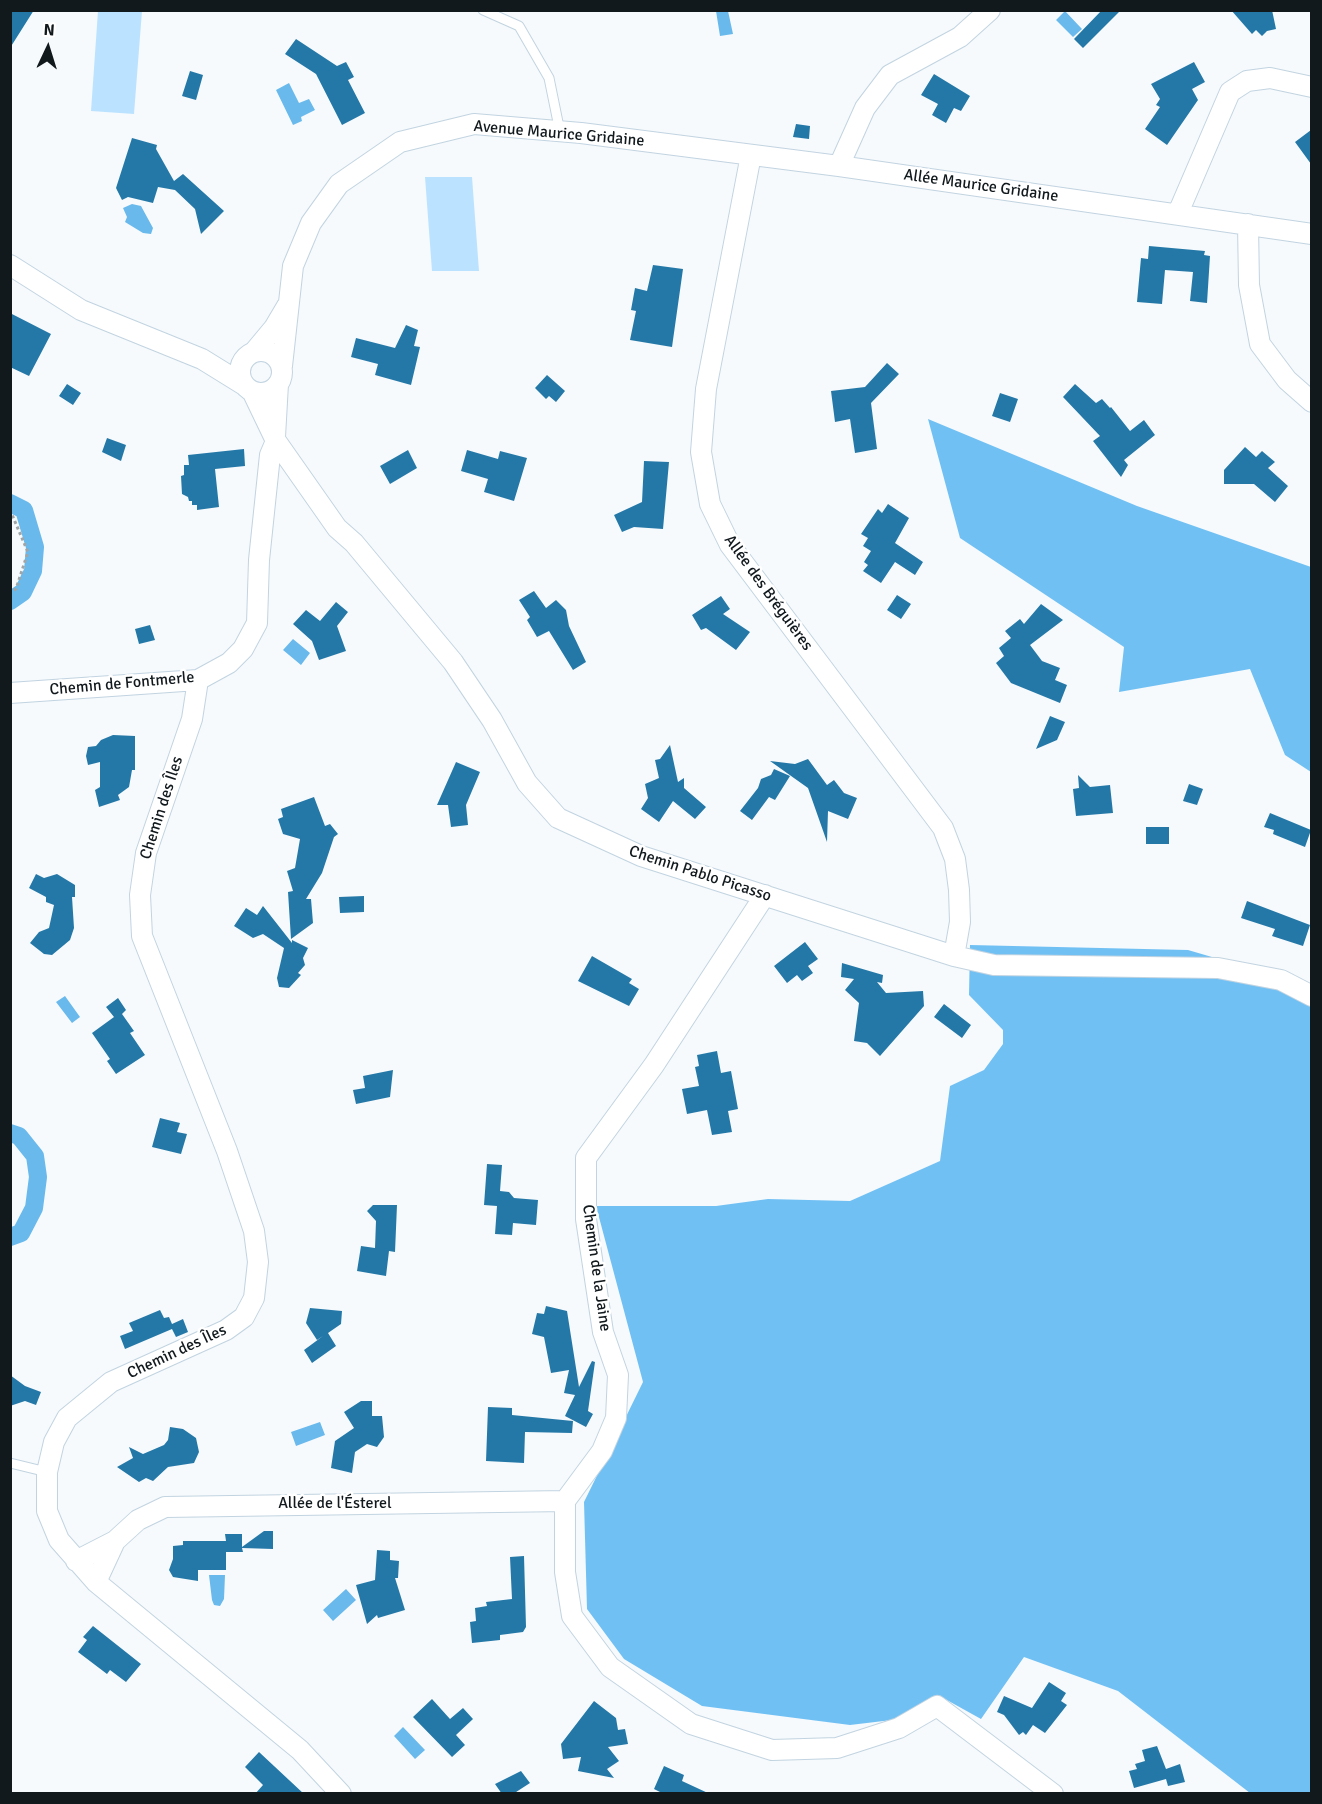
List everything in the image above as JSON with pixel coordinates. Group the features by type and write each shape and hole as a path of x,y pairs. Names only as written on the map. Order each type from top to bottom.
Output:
{"street":[{"path":"839,166 865,108 890,75 960,37 990,10"},
{"path":"1178,213 1230,92 1247,81 1270,78 1311,87"},
{"name":"Avenue Maurice Gridaine","path":"280,375 289,322 287,306 293,266 311,223 339,184 400,142 474,124 783,159"},
{"name":"Allée des Bréguières","path":"751,155 706,389 700,452 710,504 730,545 943,828 956,859 959,890 960,922 954,957"},
{"name":"Allée Maurice Gridaine","path":"783,159 1178,213 1311,234"},
{"path":"1248,224 1249,285 1260,344 1287,380 1311,402"},
{"path":"10,265 81,310 202,359 248,388 267,393 280,375"},
{"name":"Avenue Maurice Gridaine","path":"250,355 274,328 287,306"},
{"path":"202,359 219,361 268,352 274,355 280,375 274,444"},
{"path":"248,388 240,374 250,355"},
{"name":"Chemin Pablo Picasso","path":"248,388 274,444 337,528 354,543 453,662 492,720 528,783 558,818 641,856 954,957 994,964 1218,968 1281,981 1311,996"},
{"name":"Chemin de Fontmerle","path":"10,693 198,680 218,671 236,656 243,649 257,623 259,560 274,444"},
{"name":"Chemin des Îles","path":"198,680 192,718 146,853 140,895 142,936 226,1151 254,1231 258,1262 254,1298 244,1317 226,1330 111,1382 67,1418 54,1442 47,1472 47,1511 59,1540 96,1582 300,1750 341,1794"},
{"name":"Chemin de la Jaine","path":"565,1501 602,1451 616,1418 618,1375 603,1332 586,1220 586,1158 654,1065 765,895"},
{"path":"565,1501 565,1572 572,1616 610,1667 691,1724 772,1750 837,1748 899,1728 937,1706 1053,1794"},
{"name":"Allée de l'Ésterel","path":"76,1562 115,1540 138,1520 165,1507 565,1501"},
{"name":"Allée de l'Ésterel","path":"96,1582 115,1540"}],"lane":[{"path":"483,10 519,26 549,78 560,132"},
{"path":"10,1463 47,1472"}],"path":[{"path":"10,510 28,552 16,589 10,592"}],"shaded area":[{"path":"98,11 142,11 134,114 91,111"},
{"path":"716,11 728,11 733,34 720,36"},
{"path":"1065,11 1082,29 1073,37 1056,20"},
{"path":"289,83 299,103 309,99 315,110 301,117 302,121 293,125 276,90"},
{"path":"425,177 472,177 479,271 432,271"},
{"path":"132,204 141,206 153,228 151,234 143,233 125,222 127,217 123,208"},
{"path":"928,419 1137,506 1311,567 1311,772 1285,755 1250,669 1119,692 1124,647 960,538"},
{"path":"293,639 310,653 301,665 283,650"},
{"path":"970,945 1188,950 1311,986 1311,1793 1250,1793 1118,1691 1024,1657 981,1719 945,1699 932,1698 892,1720 850,1725 702,1706 624,1659 587,1609 584,1502 643,1382 596,1206 716,1206 768,1199 850,1201 940,1161 950,1086 984,1070 1003,1044 1003,1030 969,995"},
{"path":"65,996 80,1017 72,1023 56,1002"},
{"path":"320,1422 325,1435 296,1446 291,1432"},
{"path":"209,1575 225,1575 224,1599 220,1606 214,1605 212,1600"},
{"path":"346,1589 356,1600 333,1621 323,1610"},
{"path":"403,1727 425,1750 415,1759 394,1736"}],"building":[{"path":"10,10 34,10 10,48"},
{"path":"1102,10 1121,10 1083,48 1074,39"},
{"path":"1231,10 1272,10 1276,29 1267,31 1262,36 1256,30 1252,34"},
{"path":"296,39 337,66 346,62 354,77 348,80 365,113 342,125 316,74 285,54"},
{"path":"1194,62 1205,82 1192,89 1198,100 1167,145 1145,129 1160,107 1156,105 1160,99 1151,84"},
{"path":"190,71 203,75 196,100 182,96"},
{"path":"934,74 970,96 961,111 954,108 946,123 932,115 938,104 921,95"},
{"path":"796,124 810,126 809,139 793,137"},
{"path":"1311,130 1311,164 1295,142"},
{"path":"132,138 157,145 156,149 174,181 183,174 224,211 201,234 195,209 175,190 158,187 153,203 128,197 122,200 116,188"},
{"path":"1149,246 1205,251 1204,255 1210,256 1207,303 1190,301 1193,272 1165,270 1162,304 1137,302 1141,258 1148,259"},
{"path":"653,265 683,269 672,347 630,340 636,311 631,310 635,288 647,291"},
{"path":"10,313 51,334 29,376 10,367"},
{"path":"406,325 418,330 414,346 420,347 411,385 375,375 378,364 351,357 356,338 395,348"},
{"path":"887,363 899,374 871,403 877,449 855,453 850,419 835,422 831,391 865,387"},
{"path":"547,375 565,391 556,402 549,396 546,399 535,388"},
{"path":"67,384 81,393 73,405 59,396"},
{"path":"1075,384 1096,403 1102,399 1130,431 1144,420 1155,435 1124,460 1128,465 1121,477 1093,441 1100,436 1063,397"},
{"path":"1000,393 1018,399 1010,422 992,416"},
{"path":"107,438 126,445 121,461 102,452"},
{"path":"1245,447 1256,457 1262,451 1275,462 1268,468 1288,486 1275,502 1254,484 1224,484 1224,470"},
{"path":"244,449 245,466 215,469 219,507 197,510 197,505 192,505 192,501 182,494 181,476 184,475 184,465 189,465 188,455"},
{"path":"408,450 417,468 390,484 380,466"},
{"path":"467,450 498,459 500,451 527,458 514,501 484,492 488,479 461,471"},
{"path":"644,461 669,462 663,529 634,527 622,532 614,515 642,502"},
{"path":"888,504 909,518 895,543 923,562 915,575 895,562 881,583 863,571 868,565 864,562 871,551 863,546 868,538 861,534 878,509 882,513"},
{"path":"534,591 546,608 556,600 566,610 569,626 586,662 573,670 549,631 537,637 527,620 530,617 519,600"},
{"path":"897,595 911,604 901,619 887,610"},
{"path":"721,596 730,609 723,614 750,632 736,650 706,628 701,630 692,615"},
{"path":"336,602 348,612 337,626 346,651 319,660 312,641 293,624 306,610 320,621"},
{"path":"1041,604 1063,620 1030,645 1042,661 1060,668 1055,680 1067,685 1060,703 1011,683 996,663 1004,656 999,648 1011,638 1005,631 1020,619 1024,624"},
{"path":"150,625 155,640 139,644 135,629"},
{"path":"1050,716 1065,722 1057,740 1036,749"},
{"path":"113,735 135,736 135,770 132,770 129,787 118,795 120,800 99,807 95,790 100,787 100,762 88,765 86,756 88,747 96,746 101,740"},
{"path":"670,745 678,782 684,778 684,788 706,807 695,819 673,801 659,822 641,809 648,798 645,784 659,778 655,760 660,759"},
{"path":"808,759 827,785 834,780 844,793 857,798 848,819 828,811 827,842 808,788 770,761 795,764"},
{"path":"456,762 480,772 466,805 468,825 451,827 448,805 437,805"},
{"path":"774,769 790,776 775,800 769,797 752,820 740,811 758,788 761,779 771,775"},
{"path":"1078,775 1090,787 1110,785 1113,813 1076,816 1073,789 1079,788"},
{"path":"1189,784 1203,789 1197,805 1183,801"},
{"path":"314,797 325,826 330,824 338,834 334,837 322,873 306,899 311,899 313,923 291,939 288,892 293,891 287,871 295,868 300,839 283,834 278,819 283,817 281,809"},
{"path":"1270,813 1311,830 1305,847 1273,834 1274,830 1264,827"},
{"path":"1146,827 1169,827 1169,844 1146,844"},
{"path":"36,874 44,878 57,874 75,885 75,897 72,897 74,928 70,940 52,955 44,954 30,943 39,932 49,928 54,905 46,902 46,897 29,888"},
{"path":"364,896 364,912 340,913 339,897"},
{"path":"1247,901 1310,925 1303,946 1272,936 1275,929 1241,918"},
{"path":"263,906 292,943 292,940 308,948 303,958 305,965 298,973 301,975 289,988 279,987 277,978 284,948 263,934 253,938 234,926 246,908 257,915"},
{"path":"805,942 818,959 808,966 813,973 802,981 797,975 787,983 774,966"},
{"path":"592,956 632,979 629,983 639,989 629,1006 578,981"},
{"path":"842,963 883,975 882,983 877,982 886,993 923,991 924,1006 880,1056 867,1043 854,1041 859,1003 845,990 854,979 841,977"},
{"path":"118,998 126,1010 122,1014 134,1031 130,1033 145,1055 116,1074 107,1061 110,1059 92,1033 114,1017 106,1007"},
{"path":"944,1004 971,1025 962,1038 934,1017"},
{"path":"717,1051 721,1073 731,1071 738,1109 728,1111 732,1132 712,1135 707,1110 687,1114 682,1089 699,1086 695,1067 699,1066 697,1055"},
{"path":"393,1070 390,1097 356,1104 353,1090 365,1088 363,1076"},
{"path":"160,1118 180,1123 177,1132 187,1134 181,1154 152,1147"},
{"path":"487,1164 502,1165 500,1191 509,1192 514,1198 538,1200 536,1225 513,1223 512,1235 495,1234 497,1206 484,1205"},
{"path":"373,1205 397,1205 395,1252 389,1251 386,1276 357,1271 361,1246 375,1248 376,1221 367,1211"},
{"path":"546,1306 567,1311 579,1387 592,1361 595,1362 588,1411 593,1414 586,1427 565,1416 575,1395 564,1393 569,1370 551,1373 544,1337 532,1334 537,1313 544,1314"},
{"path":"310,1308 342,1311 341,1324 328,1333 336,1346 312,1363 304,1350 323,1336 317,1340 306,1323"},
{"path":"160,1310 164,1318 169,1317 172,1324 183,1319 188,1332 176,1337 172,1329 125,1349 120,1336 133,1331 129,1323"},
{"path":"10,1375 25,1386 41,1392 36,1405 25,1401 10,1406"},
{"path":"361,1401 372,1401 372,1416 382,1416 384,1437 377,1447 367,1444 355,1452 352,1473 331,1468 335,1441 354,1428 344,1412"},
{"path":"488,1407 512,1408 512,1415 573,1421 572,1433 525,1432 524,1463 486,1461"},
{"path":"170,1427 183,1429 196,1438 199,1452 194,1463 168,1467 153,1481 146,1478 139,1482 117,1467 133,1458 129,1447 143,1454 164,1445 168,1440"},
{"path":"264,1531 273,1531 273,1549 242,1548 243,1552 226,1552 226,1570 198,1570 198,1581 173,1577 169,1570 173,1559 173,1546 183,1545 183,1541 226,1541 225,1534 242,1534 242,1547"},
{"path":"377,1550 390,1551 390,1560 399,1561 398,1578 395,1578 405,1610 378,1618 377,1615 367,1624 356,1585 375,1580"},
{"path":"524,1556 526,1627 523,1632 500,1635 500,1640 472,1643 470,1622 476,1621 475,1608 487,1606 486,1602 512,1599 510,1557"},
{"path":"93,1626 141,1664 126,1682 110,1670 107,1674 78,1652 87,1640 83,1637"},
{"path":"1049,1682 1066,1693 1061,1701 1067,1705 1045,1733 1033,1725 1026,1735 1023,1732 1019,1735 1004,1715 997,1712 1004,1696 1032,1708"},
{"path":"432,1699 450,1719 463,1708 473,1719 456,1735 465,1745 452,1757 413,1717"},
{"path":"594,1701 616,1718 618,1730 625,1729 628,1744 608,1747 619,1761 607,1769 614,1778 578,1771 581,1757 563,1759 561,1744"},
{"path":"1157,1746 1166,1769 1180,1764 1185,1782 1168,1786 1166,1779 1134,1788 1129,1771 1137,1769 1135,1764 1145,1761 1142,1750"},
{"path":"259,1752 304,1794 255,1794 263,1785 245,1767"},
{"path":"664,1766 684,1775 682,1781 710,1794 664,1794 654,1789"},
{"path":"521,1771 530,1783 513,1794 502,1794 495,1784"}],"waterway":[{"path":"10,503 24,510 35,547 33,571 23,592 10,601"},
{"path":"10,1133 19,1136 35,1156 38,1177 34,1208 21,1233 10,1237"}]}
